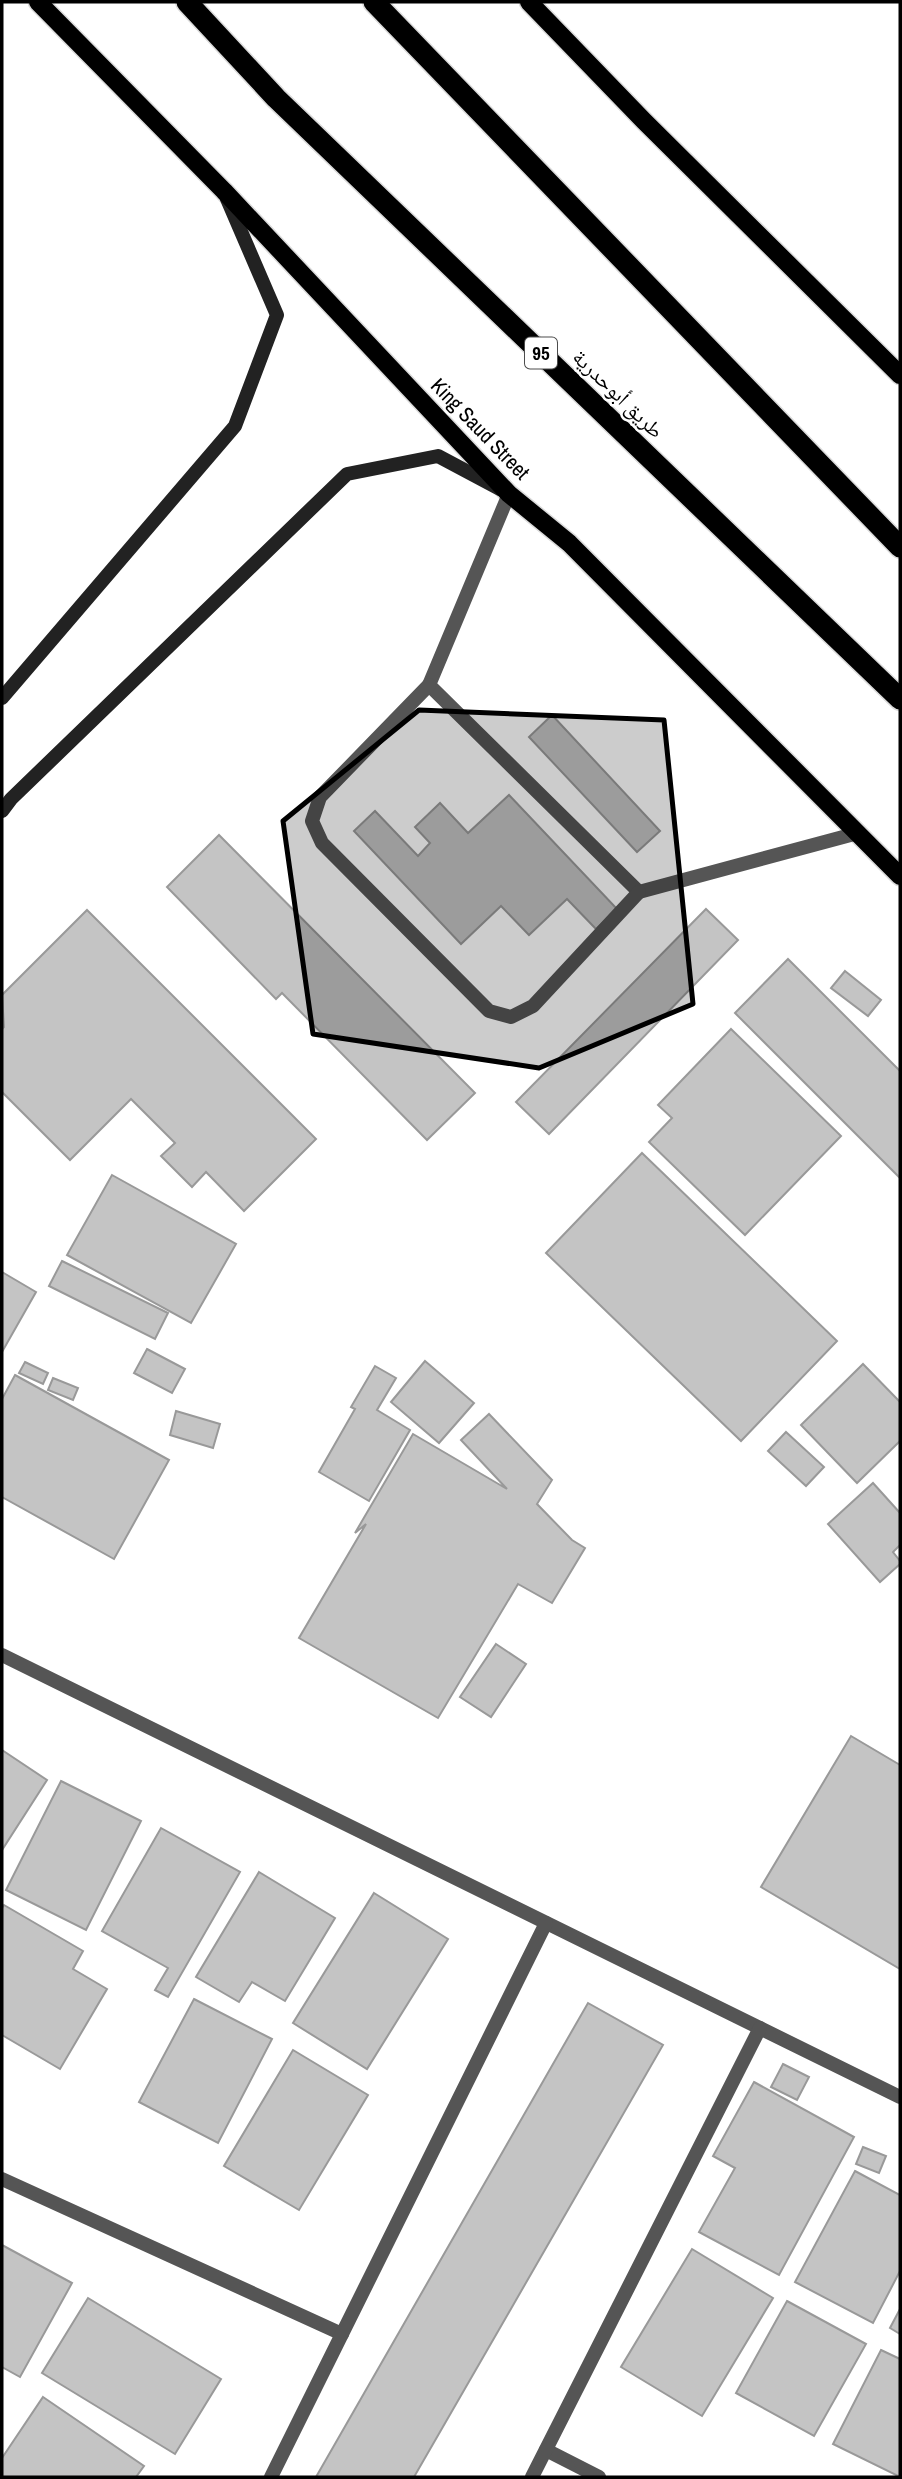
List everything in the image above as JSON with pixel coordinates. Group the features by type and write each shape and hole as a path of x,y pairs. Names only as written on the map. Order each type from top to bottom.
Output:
{"highway":[{"name":"طريق أبوحدرية","path":"187,2 276,98 900,699"},
{"path":"374,2 900,547"}],"main road":[{"name":"King Saud Street","path":"38,2 223,191 509,494 569,543 900,876"},
{"path":"529,2 900,375"}],"street":[{"path":"2,698 235,426 277,315 223,191"},
{"path":"2,811 11,799 347,474 438,456 509,494 429,685 320,797 312,821 322,843 489,1011 511,1017 533,1006 639,892 858,833"},
{"path":"429,685 639,892"},
{"path":"2,1655 900,2097"},
{"path":"271,2477 546,1923"},
{"path":"532,2477 760,2028"},
{"path":"2,2179 342,2334"},
{"path":"546,2450 599,2477"}],"highlighted area":[{"path":"419,710 664,720 693,1004 539,1068 313,1034 283,821"}],"building":[{"path":"552,715 660,831 637,852 529,737"},
{"path":"509,795 617,909 596,929 567,899 529,935 501,906 461,944 354,831 375,811 418,856 430,843 415,827 440,803 468,833"},
{"path":"219,835 475,1093 427,1140 282,993 276,999 167,887"},
{"path":"706,909 738,940 549,1134 516,1102"},
{"path":"87,910 316,1139 244,1211 206,1172 192,1187 161,1156 175,1143 131,1099 70,1160 2,1092 2,995"},
{"path":"788,959 900,1071 900,1178 735,1013"},
{"path":"845,971 881,1000 868,1016 831,988"},
{"path":"731,1029 841,1136 745,1235 649,1142 672,1118 658,1105"},
{"path":"642,1153 837,1341 741,1441 546,1253"},
{"path":"112,1175 236,1244 191,1323 67,1255"},
{"path":"62,1261 168,1313 155,1339 49,1286"},
{"path":"2,1272 36,1292 2,1352"},
{"path":"147,1349 185,1369 172,1393 134,1373"},
{"path":"425,1361 474,1403 439,1443 391,1402"},
{"path":"25,1362 48,1373 43,1384 19,1373"},
{"path":"863,1364 900,1402 900,1441 857,1483 801,1425"},
{"path":"375,1366 396,1378 377,1410 410,1430 369,1501 319,1472 355,1409 351,1407"},
{"path":"15,1375 169,1460 114,1559 2,1497 2,1399"},
{"path":"53,1378 78,1388 73,1400 48,1390"},
{"path":"176,1411 220,1424 213,1448 170,1435"},
{"path":"489,1414 552,1480 537,1504 572,1540 585,1548 552,1603 518,1584 438,1718 299,1638 366,1524 355,1533 413,1434 507,1489 461,1440"},
{"path":"786,1432 824,1467 806,1486 768,1451"},
{"path":"873,1483 900,1513 900,1545 893,1552 900,1564 880,1582 828,1524"},
{"path":"496,1644 526,1664 491,1717 460,1697"},
{"path":"851,1736 900,1765 900,1969 761,1887"},
{"path":"2,1750 47,1780 2,1850"},
{"path":"61,1781 141,1821 86,1930 6,1890"},
{"path":"161,1828 240,1872 168,1997 155,1990 168,1968 102,1931"},
{"path":"259,1872 335,1918 285,2001 252,1982 239,2002 196,1977"},
{"path":"374,1893 448,1939 367,2069 293,2023"},
{"path":"4,1905 83,1951 73,1969 107,1989 60,2069 2,2035"},
{"path":"194,1999 272,2039 218,2143 139,2102"},
{"path":"588,2003 663,2045 414,2477 316,2477"},
{"path":"293,2050 368,2095 299,2210 224,2166"},
{"path":"783,2064 809,2077 797,2100 771,2087"},
{"path":"754,2082 854,2137 779,2275 699,2232 735,2168 713,2156"},
{"path":"863,2147 886,2156 879,2173 856,2164"},
{"path":"855,2171 900,2195 900,2271 873,2323 795,2282"},
{"path":"2,2245 72,2283 20,2377 2,2367"},
{"path":"692,2249 773,2298 702,2416 621,2367"},
{"path":"88,2298 221,2379 175,2454 42,2373"},
{"path":"787,2301 866,2344 814,2436 736,2393"},
{"path":"900,2309 900,2334 890,2328"},
{"path":"881,2350 900,2359 900,2477 833,2444"},
{"path":"43,2397 144,2466 136,2477 2,2477 2,2458"}]}
